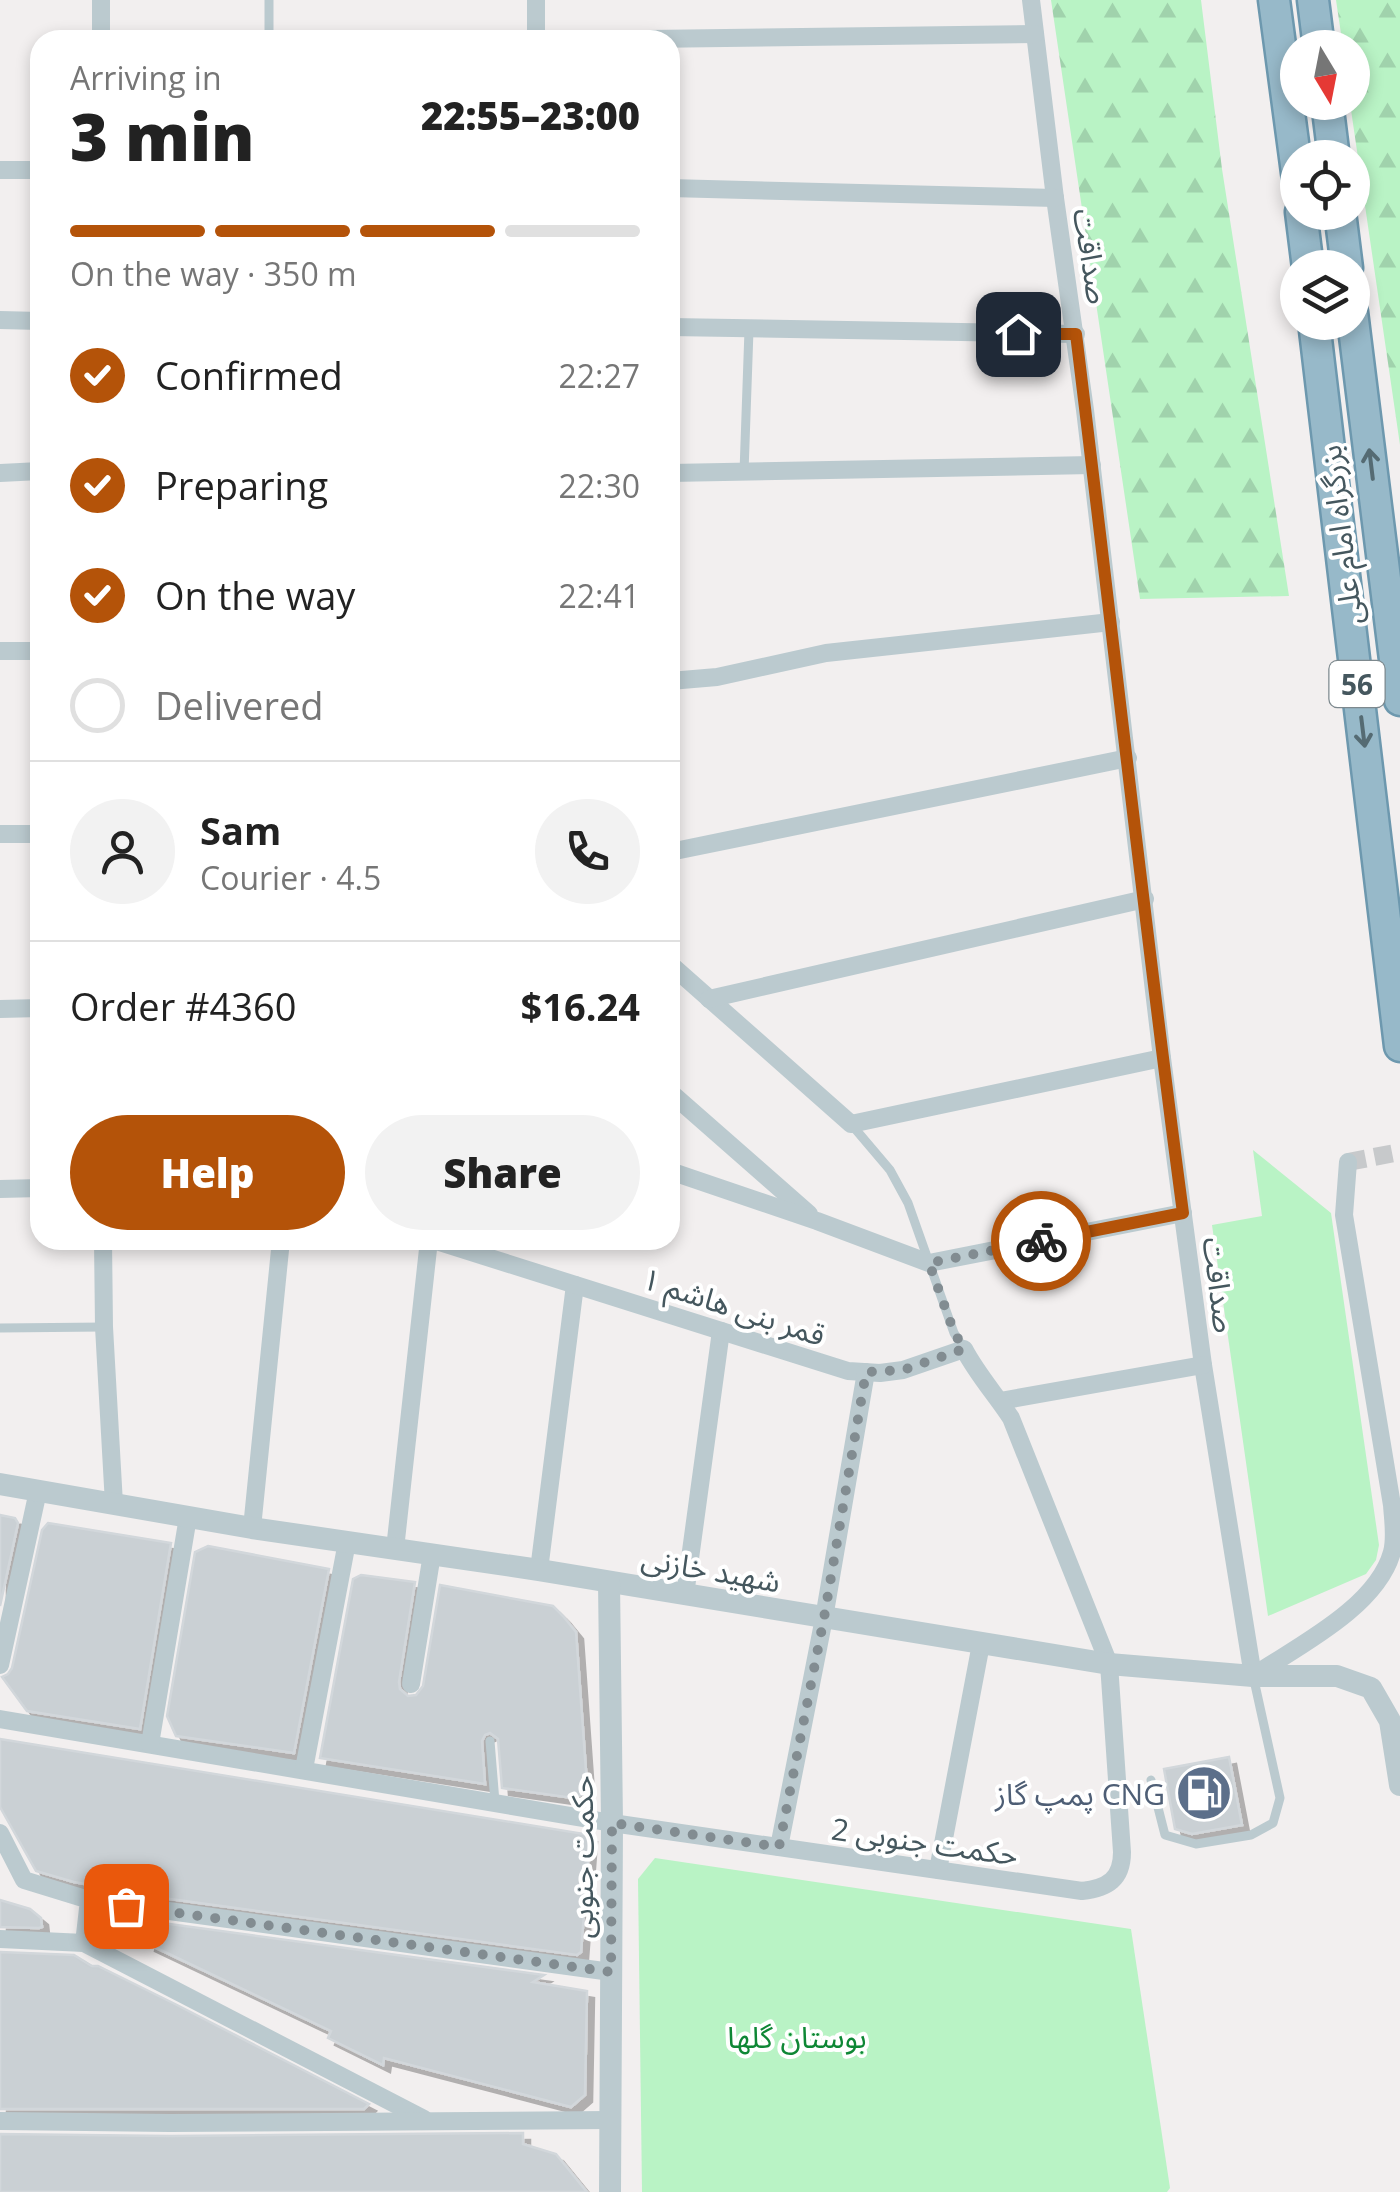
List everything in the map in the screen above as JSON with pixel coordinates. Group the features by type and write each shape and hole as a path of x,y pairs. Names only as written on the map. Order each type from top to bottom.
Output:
{"highway":[{"path":"1274,0 1293,140"},
{"path":"1313,0 1317,30"},
{"name":"بزرگراه امام علی","path":"1316,340 1400,1046"},
{"name":"بزرگراه امام علی","path":"1356,340 1400,700"}],"street":[{"path":"101,0 101,30"},
{"path":"536,0 536,30"},
{"name":"صداقت","path":"1031,0 1076,334 1162,1058 1203,1366 1254,1676"},
{"path":"680,39 1035,34"},
{"path":"0,170 30,170"},
{"path":"680,188 1055,198"},
{"path":"0,320 30,321"},
{"path":"680,326 1076,334"},
{"path":"680,473 1092,465"},
{"path":"0,473 30,472"},
{"path":"1378,515 1400,546"},
{"path":"680,680 717,677 826,653 1110,622"},
{"path":"0,651 30,651"},
{"path":"680,850 1128,758"},
{"path":"0,834 30,834"},
{"path":"709,999 1145,899"},
{"path":"680,973 852,1124 1162,1058"},
{"path":"0,1009 30,1008"},
{"path":"680,1101 817,1221"},
{"path":"1254,1676 1366,1596 1392,1551 1392,1510 1344,1214 1348,1162"},
{"path":"680,1174 929,1263 1183,1213"},
{"path":"0,1189 30,1188"},
{"path":"103,1250 114,1504"},
{"path":"252,1528 280,1250"},
{"path":"396,1549 430,1250"},
{"name":"قمر بنی هاشم ۱","path":"463,1250 848,1371 903,1370 964,1349"},
{"path":"539,1570 575,1285"},
{"path":"685,1594 721,1331"},
{"path":"964,1349 1011,1418 1109,1664"},
{"path":"1000,1402 1203,1366"},
{"path":"779,1847 824,1618 866,1372"},
{"name":"شهید خازنی","path":"0,1484 252,1528 539,1570 1109,1664 1254,1676 1337,1676 1371,1688 1390,1721 1400,1785"},
{"path":"0,1665 38,1491"},
{"path":"150,1744 188,1517"},
{"path":"304,1769 347,1542"},
{"path":"411,1684 432,1554"},
{"name":"حکمت جنوبی","path":"610,1582 610,2192"},
{"path":"938,1870 981,1644"},
{"name":"حکمت جنوبی 2","path":"0,1719 612,1823 1082,1891 1110,1884 1122,1865 1109,1664"},
{"path":"0,1833 24,1880 89,1900 611,1972"},
{"path":"84,1943 89,1900"},
{"path":"0,1940 84,1943 428,2122"},
{"path":"0,2121 610,2120"}],"lane":[{"path":"269,0 269,30"},
{"path":"744,472 750,328"},
{"path":"852,1124 890,1170 908,1203 954,1332 964,1349"},
{"path":"0,1328 104,1328"},
{"path":"1151,1780 1165,1835 1196,1844 1252,1836 1273,1823 1280,1798 1254,1676"},
{"path":"490,1740 495,1802"}],"green space":[{"path":"1051,0 1201,0 1222,169 1289,596 1140,599"},
{"path":"1336,0 1400,0 1400,445 1369,230 1370,140 1355,140 1352,120 1370,120 1370,30 1340,30"},
{"path":"1253,1150 1331,1213 1379,1545 1376,1560 1366,1574 1268,1616 1212,1225 1262,1216"},
{"name":"بوستان گلها","path":"655,1858 1131,1929 1170,2188 1167,2192 642,2192 638,1879"}],"building":[{"path":"0,1515 15,1518 18,1523 0,1606"},
{"path":"48,1523 171,1543 140,1729 27,1711 2,1677 12,1668 42,1530"},
{"path":"208,1546 329,1569 294,1753 176,1736 167,1716 195,1552"},
{"path":"361,1575 415,1582 399,1682 408,1696 416,1695 423,1686 440,1585 553,1606 576,1632 587,1785 583,1794 573,1798 502,1788 498,1739 490,1733 482,1741 485,1784 320,1758 353,1579"},
{"path":"0,1739 590,1835 581,1952 577,1955 163,1898 36,1871 0,1807"},
{"path":"1229,1757 1242,1825 1192,1834 1175,1829 1164,1769"},
{"path":"0,1900 30,1909 41,1918 42,1927 0,1927"},
{"path":"155,1922 544,1975 533,1982 587,1991 585,2095 571,2107 384,2058 383,2065 328,2038 331,2031 148,1944"},
{"path":"0,1952 74,1955 369,2104 364,2109 0,2109"},
{"path":"523,2133 523,2144 556,2154 587,2192 0,2192 0,2134"}],"tunnel":[{"path":"1348,1162 1400,1152"}],"way so far":[{"path":"126,1906 611,1972 612,1823 779,1847 824,1618 866,1372 903,1370 964,1349 929,1263 1041,1241"}],"place":[{"name":"پمپ گاز CNG","path":"1204,1793"}],"route":[{"path":"1018,334 1076,334 1183,1213 1041,1241"}]}
